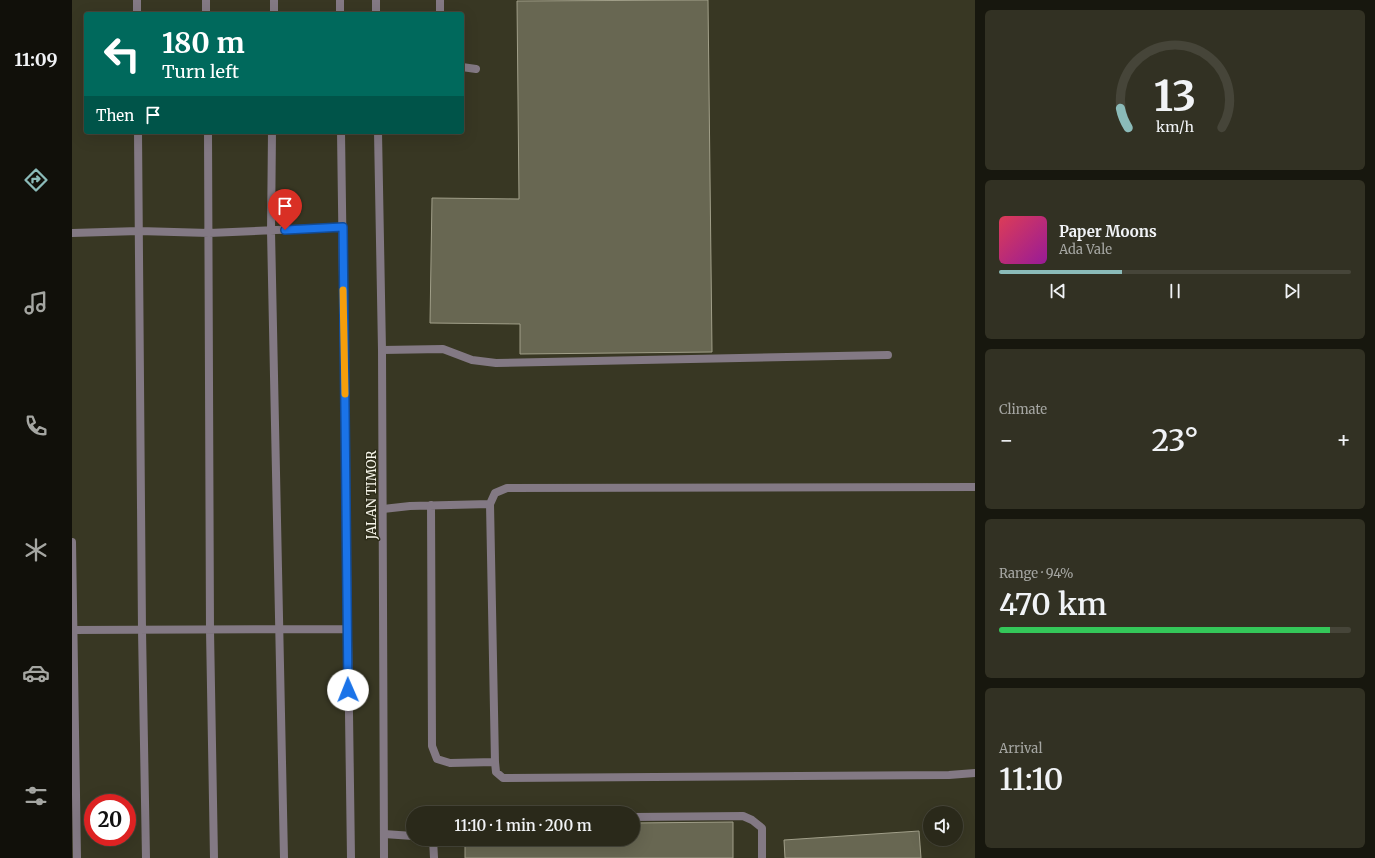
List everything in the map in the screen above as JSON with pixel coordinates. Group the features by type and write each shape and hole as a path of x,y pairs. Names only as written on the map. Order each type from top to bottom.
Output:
{"street":[{"path":"137,0 137,12"},
{"path":"206,0 206,12"},
{"path":"274,0 274,12"},
{"path":"340,0 340,12"},
{"path":"376,0 376,12"},
{"path":"440,0 440,12"},
{"path":"464,67 476,69"},
{"path":"138,134 142,630 146,858"},
{"path":"208,134 210,630 214,858"},
{"path":"272,134 271,231 284,858"},
{"path":"341,134 351,858"},
{"name":"JALAN TIMOR","path":"378,134 382,350 384,858"},
{"path":"72,233 139,231 209,234 343,227"},
{"path":"382,350 443,349 472,360 496,363 888,355"},
{"path":"975,487 507,488 495,493 490,504 495,762 496,772 503,778 941,775 975,773"},
{"path":"383,509 490,504"},
{"path":"431,506 432,746 437,759 450,762 495,762"},
{"path":"72,542 77,858"},
{"path":"73,630 347,629"},
{"path":"640,817 743,816 758,824 762,828 762,858"},
{"path":"384,834 406,836"},
{"path":"433,846 434,858"}],"building":[{"path":"708,0 712,352 520,354 520,324 430,323 432,198 519,199 517,1"},
{"path":"733,822 733,858 465,858 465,846 640,846 640,823"},
{"path":"919,831 921,858 785,858 784,840"}],"slow traffic":[{"path":"343,290 345,394"}],"route":[{"path":"285,230 343,227 348,690"}]}
